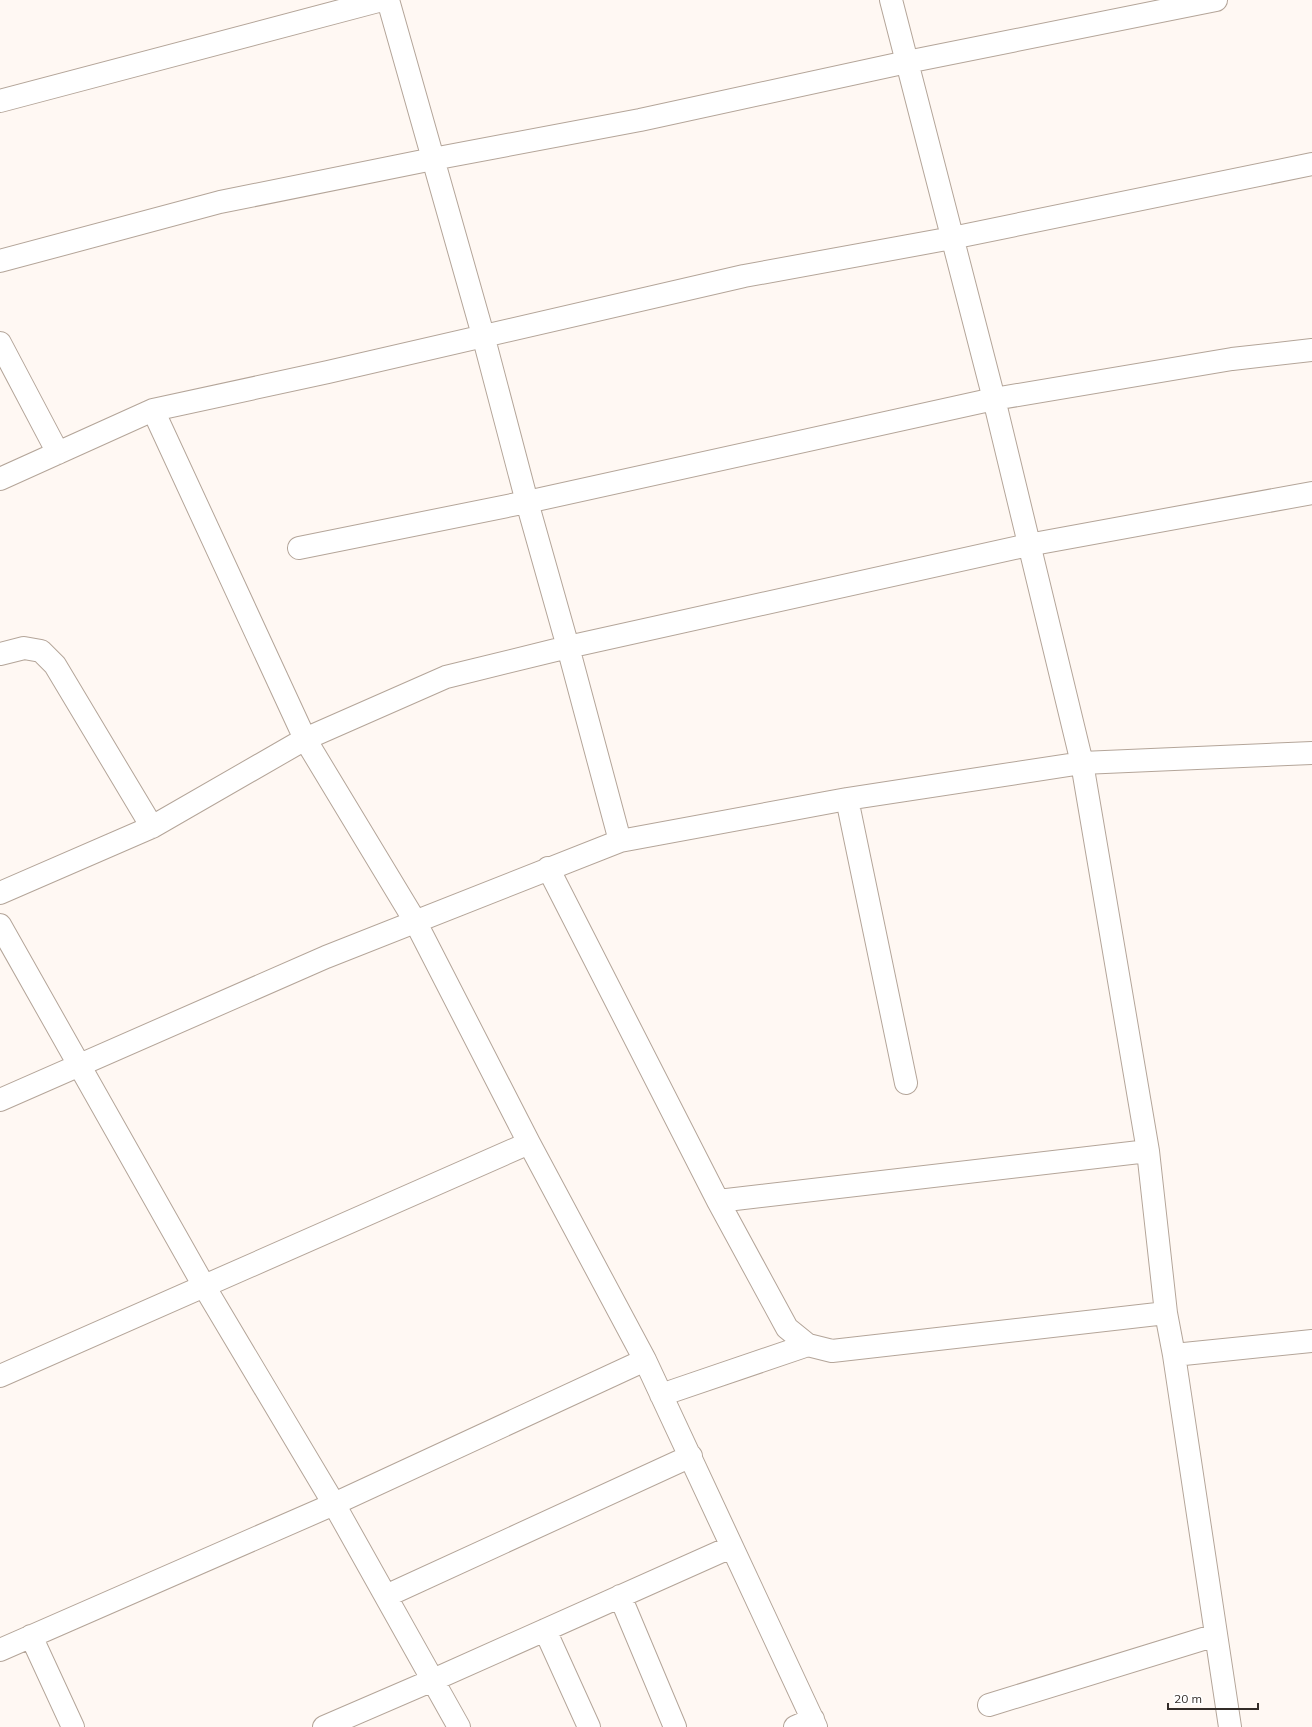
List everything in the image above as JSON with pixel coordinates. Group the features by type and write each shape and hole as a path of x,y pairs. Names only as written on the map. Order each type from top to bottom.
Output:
{"street":[{"path":"0,101 382,0"},
{"path":"388,0 434,158 620,841"},
{"path":"891,0 994,398 1028,545 1082,764 1148,1151 1166,1314 1174,1355 1230,1727"},
{"path":"0,261 220,202 434,158 640,120 907,62 1216,0"},
{"path":"0,479 153,410 328,372 744,276 952,238 1312,164"},
{"path":"1,348 58,453"},
{"path":"299,548 527,502 994,398 1232,359 1312,350"},
{"path":"153,410 305,739 415,922 529,1143 645,1360 691,1456 808,1724"},
{"path":"0,893 152,827 305,739 446,677 568,647 1028,545 1312,493"},
{"path":"0,654 24,648 41,651 55,665 152,827"},
{"path":"0,1100 326,957 548,868 620,841 847,799 1082,764 1312,753"},
{"path":"847,799 906,1083"},
{"path":"548,868 718,1201 787,1328 808,1345 832,1351 1166,1314"},
{"path":"0,925 204,1286 334,1504 459,1727"},
{"path":"0,1376 529,1143"},
{"path":"718,1201 1148,1151"},
{"path":"1174,1355 1312,1342"},
{"path":"661,1395 808,1345"},
{"path":"0,1650 334,1504 645,1360"},
{"path":"386,1596 691,1456"},
{"path":"324,1727 731,1547"},
{"path":"620,1596 674,1727"},
{"path":"545,1630 589,1727"},
{"path":"989,1705 1216,1635"},
{"path":"31,1636 73,1727"}]}
